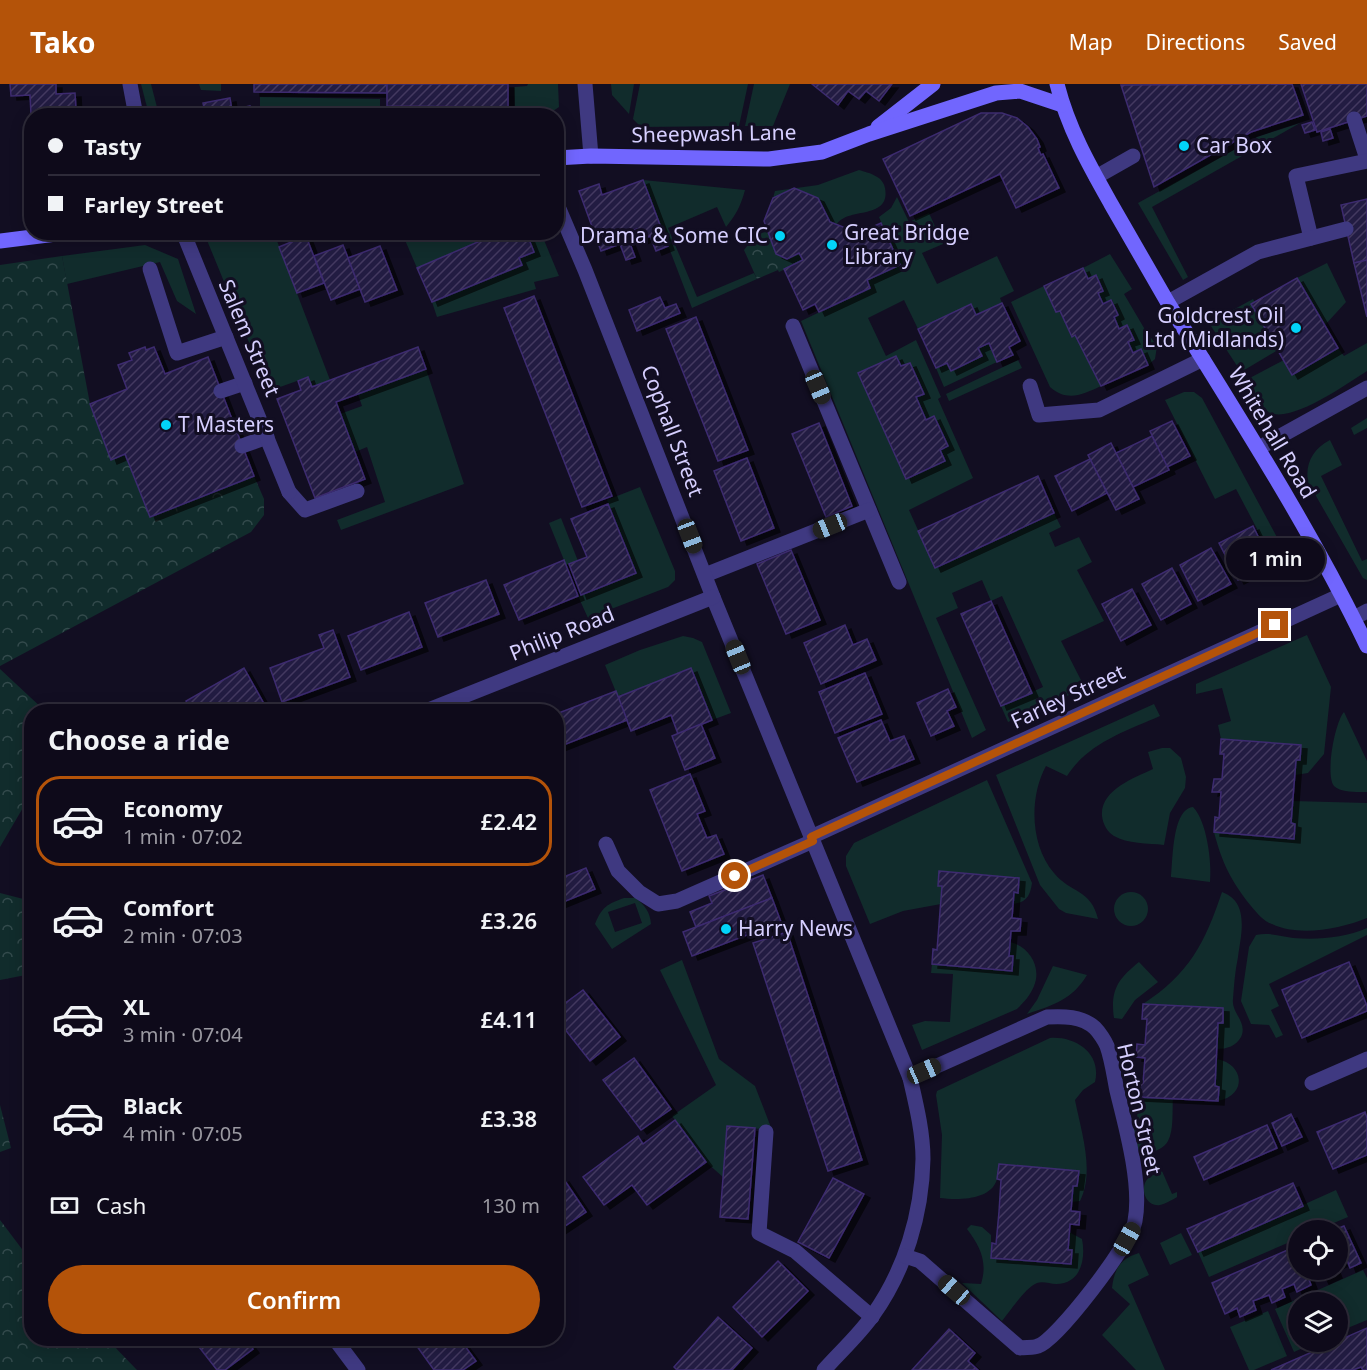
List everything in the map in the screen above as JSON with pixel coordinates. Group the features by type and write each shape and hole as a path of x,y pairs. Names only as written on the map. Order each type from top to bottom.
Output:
{"main road":[{"name":"Sheepwash Lane","path":"868,134 933,84"},
{"name":"Whitehall Road","path":"1057,84 1062,105 1077,142 1096,177 1168,302 1259,448 1341,595 1360,615 1367,644"},
{"name":"Sheepwash Lane","path":"564,158 769,159 822,152 868,134 996,93 1020,91 1062,105"},
{"path":"0,241 24,238"}],"street":[{"path":"130,84 134,108"},
{"path":"585,84 591,156"},
{"path":"1311,238 1296,176 1367,160 1354,119"},
{"path":"1096,177 1133,156"},
{"name":"Cophall Street","path":"564,221 713,597 910,1078 919,1118 923,1159 919,1210 905,1257 884,1298 872,1317 824,1370"},
{"path":"1168,302 1258,252 1346,229"},
{"name":"Salem Street","path":"186,240 289,492 305,510 357,491"},
{"path":"150,269 177,353 226,337"},
{"path":"792,326 899,582"},
{"path":"1030,386 1039,415 1099,410 1203,359"},
{"path":"221,391 245,383"},
{"path":"1259,448 1367,388"},
{"path":"242,446 267,437"},
{"path":"705,575 869,510"},
{"name":"Farley Street","path":"606,844 618,871 639,892 658,904 677,901 1341,595"},
{"name":"Philip Road","path":"444,704 713,597"},
{"name":"Horton Street","path":"905,1257 920,1262 1020,1348 1038,1346 1051,1336 1101,1279 1135,1224 1137,1199 1107,1044 1094,1027 1082,1020 1064,1016 1047,1017 910,1078"},
{"path":"1312,1083 1366,1060"},
{"path":"766,1132 759,1233 795,1251 872,1317"},
{"path":"340,1346 357,1370"}],"green space":[{"path":"141,84 151,84 157,108 147,108"},
{"path":"199,84 221,84 221,91 201,90"},
{"path":"528,84 558,84 559,107 515,108 514,87"},
{"path":"611,84 634,84 629,114 612,95"},
{"path":"640,84 748,84 739,126 641,127 633,119"},
{"path":"754,84 790,84 773,126 745,126"},
{"path":"260,97 380,99 380,108 260,108"},
{"path":"1300,123 1152,207 1188,277 1183,280 1138,203 1257,137"},
{"path":"859,170 882,181 885,198 882,205 875,209 842,219 837,224 830,222 818,198 795,188 818,185"},
{"path":"643,180 745,190 738,210 726,227 717,207 668,228 697,297 754,273 757,279 692,308"},
{"path":"793,188 773,198 775,191"},
{"path":"897,197 909,222 929,213 943,244 922,253 937,284 997,256 1014,291 1000,298 1002,303 976,315 970,305 918,329 904,300 868,318 886,356 916,340 941,397 938,399 973,478 909,510 935,568 1054,513 1061,527 1049,533 1055,547 1079,537 1092,562 1077,570 1104,621 1061,641 1085,688 1008,722 1001,706 1043,687 1002,596 991,601 982,580 952,593 958,608 936,618 986,730 972,738 801,321 870,288 867,280 900,265 879,217 891,208"},
{"path":"768,231 799,253 803,260 779,272 778,270 757,279 744,250 756,235"},
{"path":"207,240 277,240 330,380 312,387 308,377 269,391"},
{"path":"405,240 484,240 417,268"},
{"path":"529,240 544,240 559,276 534,282 536,289 437,317 432,302 522,265 520,258 534,252"},
{"path":"145,245 178,259 196,314 177,301 160,262 67,284 62,256"},
{"path":"1110,254 1132,289 1124,294 1157,346 1155,359 1148,365 1141,350 1133,353 1128,342 1133,340 1127,325 1119,329 1114,317 1118,315 1112,300 1103,304 1098,293 1103,291 1096,276 1088,279 1083,268"},
{"path":"62,256 90,404 111,460 125,454 150,517 254,476 264,499 264,515 251,532 0,666 0,265"},
{"path":"1327,263 1346,302 1325,325 1297,278"},
{"path":"1044,286 1056,312 1060,311 1071,336 1075,335 1101,386 1075,396 1056,392 1050,387 1011,302"},
{"path":"1253,299 1278,350 1241,372 1209,323"},
{"path":"989,343 997,362 944,387 936,368 947,363 951,371 982,356 978,348"},
{"path":"1367,343 1367,371 1302,409 1276,414 1267,411 1258,401 1246,380 1284,360 1292,375 1338,348 1344,356"},
{"path":"1018,360 1022,368 949,401 946,394"},
{"path":"426,369 464,484 341,530 337,520 385,502 367,447 355,452 340,414 362,406 358,394"},
{"path":"1184,392 1194,392 1202,398 1286,554 1274,561 1236,489 1215,499 1165,400"},
{"path":"1367,418 1367,428 1354,435 1351,428"},
{"path":"1330,440 1342,465 1321,476 1362,561 1367,559 1367,580 1363,578 1308,482 1307,475 1312,457"},
{"path":"640,487 675,571 675,580 668,587 588,618 578,596 636,573 607,500"},
{"path":"561,518 578,561 566,565 549,523"},
{"path":"1307,635 1331,687 1324,754 1308,773 1295,775 1296,760 1300,760 1301,745 1221,739 1218,725 1231,721 1222,688 1196,694 1196,684"},
{"path":"683,636 702,642 731,713 712,720 691,668 618,697 605,665 640,650"},
{"path":"0,669 38,704 24,704 24,806 0,847"},
{"path":"1154,704 1160,716 1097,746 1067,776 1046,766 1040,778 1035,821 1040,849 1054,873 1090,902 1098,919 1066,913 1059,909 1040,885 996,775"},
{"path":"1344,712 1367,761 1367,792 1341,790 1334,786 1331,780 1332,749 1337,726"},
{"path":"1170,748 1181,758 1186,777 1185,788 1170,813 1164,845 1119,839 1104,825 1102,816 1106,799 1120,786 1153,769 1148,752"},
{"path":"987,780 1032,883 1027,898 1013,904 1014,892 1018,892 1019,878 940,871 938,886 942,886 941,904 903,911 870,924 846,866 846,856 854,843"},
{"path":"1293,801 1367,803 1367,918 1320,930 1283,928 1263,919 1238,888 1220,853 1214,832 1293,839 1295,824 1291,823"},
{"path":"1193,807 1202,822 1208,843 1210,882 1171,877 1177,826 1186,810"},
{"path":"1131,892 1143,897 1148,909 1143,921 1131,926 1119,921 1114,909 1119,897"},
{"path":"1222,892 1237,903 1242,920 1233,1004 1243,1032 1234,1045 1217,1049 1218,1023 1223,1022 1223,1008 1143,1004 1159,993 1184,969 1202,942"},
{"path":"0,893 24,899 24,975 0,980"},
{"path":"624,898 636,898 646,909 651,924 612,949 595,924 609,904","holes":["635,903 642,923 615,932 608,912"]},
{"path":"1367,928 1367,935 1269,984 1279,1006 1271,1010 1283,1035 1276,1038 1269,1025 1251,1024 1241,1001 1249,947 1256,935 1270,934 1312,939 1340,936"},
{"path":"1010,942 1023,948 1035,965 1036,979 1027,999 1017,1009 922,1050 912,1025 925,1021 950,1022 953,974 931,973 932,964 1011,971 1013,956 1009,956"},
{"path":"682,960 719,1059 755,1086 772,1130 728,1126 724,1178 706,1162 672,1116 716,1085 660,970"},
{"path":"1139,962 1158,982 1135,1000 1122,1019 1114,1018 1113,1000 1117,986"},
{"path":"1053,966 1087,975 1068,996 1027,1014 1037,1000"},
{"path":"1050,1038 1069,1040 1084,1048 1094,1063 1096,1072 1095,1082 1083,1090 1075,1100 1087,1164 1080,1201 1072,1202 1073,1186 1077,1186 1079,1172 999,1164 997,1179 988,1192 973,1198 940,1198 942,1135 937,1091"},
{"path":"1217,1059 1233,1067 1239,1080 1234,1093 1218,1101 1219,1087 1215,1086"},
{"path":"1138,1097 1173,1099 1170,1137 1163,1147 1151,1153 1142,1153 1133,1142 1132,1129 1137,1122"},
{"path":"0,1105 11,1148 0,1152"},
{"path":"1162,1171 1172,1194 1177,1192 1177,1197 1164,1204 1151,1204 1144,1194 1144,1185 1149,1178"},
{"path":"1336,1190 1348,1217 1341,1220 1288,1220 1288,1243 1209,1277 1198,1252"},
{"path":"0,1220 24,1252 24,1346 114,1346 137,1370 0,1370"},
{"path":"971,1225 982,1227 991,1235 991,1258 1070,1264 1072,1250 1068,1250 1069,1232 1082,1239 1083,1254 1080,1269 1071,1280 1064,1283 1039,1282 1033,1285 1002,1321 962,1283 981,1284 983,1276 982,1255 967,1229"},
{"path":"1181,1233 1192,1255 1170,1265 1160,1243"},
{"path":"1139,1253 1149,1275 1128,1285 1165,1370 1136,1370 1102,1335 1130,1304 1112,1288 1117,1270 1123,1261"},
{"path":"1363,1270 1367,1278 1367,1320 1348,1328 1348,1292 1313,1292 1340,1280 1348,1280 1348,1277"},
{"path":"1288,1303 1288,1338 1275,1309"},
{"path":"1268,1311 1287,1356 1249,1370 1230,1327"}],"building":[{"path":"10,84 56,84 56,94 75,93 76,108 31,108 30,95 11,96"},
{"path":"254,84 387,84 387,93 254,92"},
{"path":"387,84 508,84 508,107 387,106"},
{"path":"812,84 892,84 879,101 866,91 859,99 848,91 838,105"},
{"name":"Car Box","path":"1292,84 1303,115 1251,132 1154,187 1121,85"},
{"path":"1301,84 1367,84 1367,116 1317,132"},
{"path":"230,98 232,108 204,108 203,103"},
{"path":"981,113 1002,113 1017,118 1028,127 1037,139 1041,155 1043,154 1059,188 1016,208 1000,174 910,216 883,159"},
{"path":"1312,122 1315,130 1305,133 1302,125"},
{"path":"1330,129 1333,138 1323,141 1321,132"},
{"path":"643,180 668,246 656,251 650,236 641,240 637,229 626,233 635,257 626,260 620,244 601,251 579,191 599,184 602,195"},
{"name":"Great Bridge Library","path":"794,188 818,198 830,222 846,228 850,237 881,223 900,265 867,280 870,288 819,312 815,304 803,310 784,269 803,260 799,253 787,259 776,254 764,221 773,198"},
{"path":"1367,199 1367,260 1354,263 1341,205"},
{"path":"296,240 308,240 324,283 297,293 279,247"},
{"path":"482,240 529,240 534,252 519,258 522,265 432,302 417,268"},
{"path":"343,245 360,289 331,300 314,256"},
{"path":"380,246 397,290 365,302 348,258"},
{"path":"1367,260 1367,317 1354,263"},
{"path":"1083,268 1088,279 1096,275 1103,291 1098,293 1103,304 1111,300 1118,315 1114,317 1119,329 1127,325 1134,340 1128,342 1133,353 1141,349 1148,365 1101,386 1075,335 1072,337 1060,311 1056,312 1044,286"},
{"name":"Goldcrest Oil Ltd (Midlands)","path":"1297,278 1338,348 1292,375 1251,304"},
{"path":"534,296 612,496 582,507 504,308"},
{"path":"660,297 665,308 676,304 680,313 637,331 629,310"},
{"path":"1002,303 1020,341 1009,347 1013,355 997,362 989,343 978,348 982,356 951,371 947,363 936,368 918,329 971,304 976,315"},
{"path":"696,317 748,450 718,461 666,329"},
{"name":"T Masters","path":"145,347 146,350 154,347 165,374 208,357 254,476 150,517 125,454 111,460 90,404 127,389 118,365 132,360 129,353"},
{"path":"418,347 426,369 336,402 365,479 315,498 277,399 301,390 298,381 308,377 312,387"},
{"path":"896,356 901,366 910,363 924,394 916,397 926,420 934,416 948,446 940,450 945,461 906,479 858,373"},
{"path":"1172,421 1190,456 1167,467 1150,431"},
{"path":"819,423 852,506 826,517 792,434"},
{"path":"1152,436 1169,470 1133,487 1116,453"},
{"path":"1111,443 1139,499 1116,510 1088,455"},
{"path":"747,458 774,528 741,541 714,471"},
{"path":"1090,459 1107,493 1072,511 1055,476"},
{"path":"1038,476 1054,513 935,568 918,531"},
{"path":"608,504 636,573 581,595 569,564 587,557 571,519"},
{"path":"1253,526 1271,563 1238,580 1219,543"},
{"path":"1211,548 1231,584 1198,601 1180,565"},
{"path":"791,550 820,620 786,634 757,564"},
{"path":"564,560 578,596 519,620 504,585"},
{"path":"1172,568 1191,604 1161,620 1142,584"},
{"path":"486,580 499,614 438,637 425,603"},
{"path":"1132,589 1151,625 1121,641 1102,604"},
{"path":"991,601 1032,693 1001,706 961,614"},
{"path":"409,612 422,647 361,670 348,636"},
{"path":"845,625 853,645 867,639 876,660 821,684 804,643"},
{"path":"333,630 350,677 282,702 270,668 324,648 319,635"},
{"path":"244,668 263,702 259,704 188,704 186,701"},
{"path":"691,668 712,720 678,734 671,715 631,731 618,697"},
{"path":"865,673 882,714 835,733 819,692"},
{"path":"948,689 956,707 947,711 954,726 931,736 917,703"},
{"path":"616,691 627,720 564,745 564,711"},
{"path":"881,720 890,741 904,736 914,759 857,782 838,738"},
{"path":"701,724 715,758 685,770 672,736"},
{"path":"1221,739 1301,745 1300,760 1296,760 1291,823 1295,824 1294,839 1214,832 1215,817 1219,818 1221,792 1212,792 1214,779 1222,779 1224,754 1220,754"},
{"path":"690,774 705,811 697,814 707,838 716,835 724,854 682,871 650,790"},
{"path":"586,868 595,889 564,902 564,877"},
{"path":"939,871 1019,878 1018,893 1014,892 1012,918 1021,919 1020,931 1011,931 1009,956 1013,956 1012,971 932,964 933,949 937,950 942,886 938,886"},
{"path":"763,875 772,898 696,927 690,912 712,903 709,896"},
{"name":"Harry News","path":"772,898 781,922 692,956 683,932"},
{"path":"787,932 862,1160 828,1171 753,943"},
{"path":"1349,962 1367,1011 1302,1038 1282,990"},
{"path":"583,990 620,1037 590,1061 564,1028 564,1004"},
{"path":"1143,1004 1223,1008 1223,1023 1218,1023 1215,1086 1219,1087 1218,1101 1138,1097 1139,1083 1143,1083 1145,1058 1136,1057 1137,1044 1145,1045 1147,1019 1142,1019"},
{"path":"634,1058 671,1109 641,1130 603,1080"},
{"path":"1365,1112 1367,1155 1333,1169 1317,1132"},
{"path":"1291,1114 1302,1137 1282,1146 1272,1123"},
{"path":"675,1120 706,1162 647,1205 632,1185 604,1205 583,1177 638,1136 643,1144"},
{"path":"1267,1125 1277,1148 1204,1180 1194,1157"},
{"path":"727,1126 755,1128 748,1219 720,1217"},
{"path":"999,1164 1079,1171 1077,1186 1073,1186 1071,1211 1080,1212 1079,1225 1070,1224 1068,1250 1072,1250 1071,1264 991,1258 992,1243 996,1244 999,1212 1001,1180 997,1179"},
{"path":"833,1178 864,1194 829,1258 798,1242"},
{"path":"564,1179 586,1212 564,1227"},
{"path":"1293,1183 1303,1206 1198,1252 1187,1229"},
{"path":"1348,1235 1361,1263 1350,1268 1348,1263"},
{"path":"1288,1250 1288,1280 1309,1280 1311,1285 1297,1292 1294,1284 1282,1289 1285,1297 1272,1303 1269,1295 1253,1301 1256,1310 1240,1317 1237,1308 1225,1314 1212,1283"},
{"path":"778,1261 808,1291 762,1337 733,1307"},
{"path":"718,1317 752,1348 732,1370 677,1370 674,1367"},
{"path":"1367,1328 1367,1370 1361,1367 1353,1370 1271,1370 1312,1352 1348,1352 1348,1336"},
{"path":"949,1329 975,1353 968,1361 978,1370 912,1370"},
{"path":"198,1346 251,1346 253,1349 225,1370 217,1370"},
{"path":"417,1346 465,1346 476,1361 463,1370 434,1370"}],"place":[{"name":"Car Box","path":"1184,146"},
{"name":"Drama & Some CIC","path":"780,236"},
{"name":"Great Bridge Library","path":"832,245"},
{"name":"Goldcrest Oil Ltd (Midlands)","path":"1296,328"},
{"name":"T Masters","path":"166,425"},
{"name":"Harry News","path":"726,929"}],"route":[{"path":"735,876 813,841 811,837 1275,625"}]}
